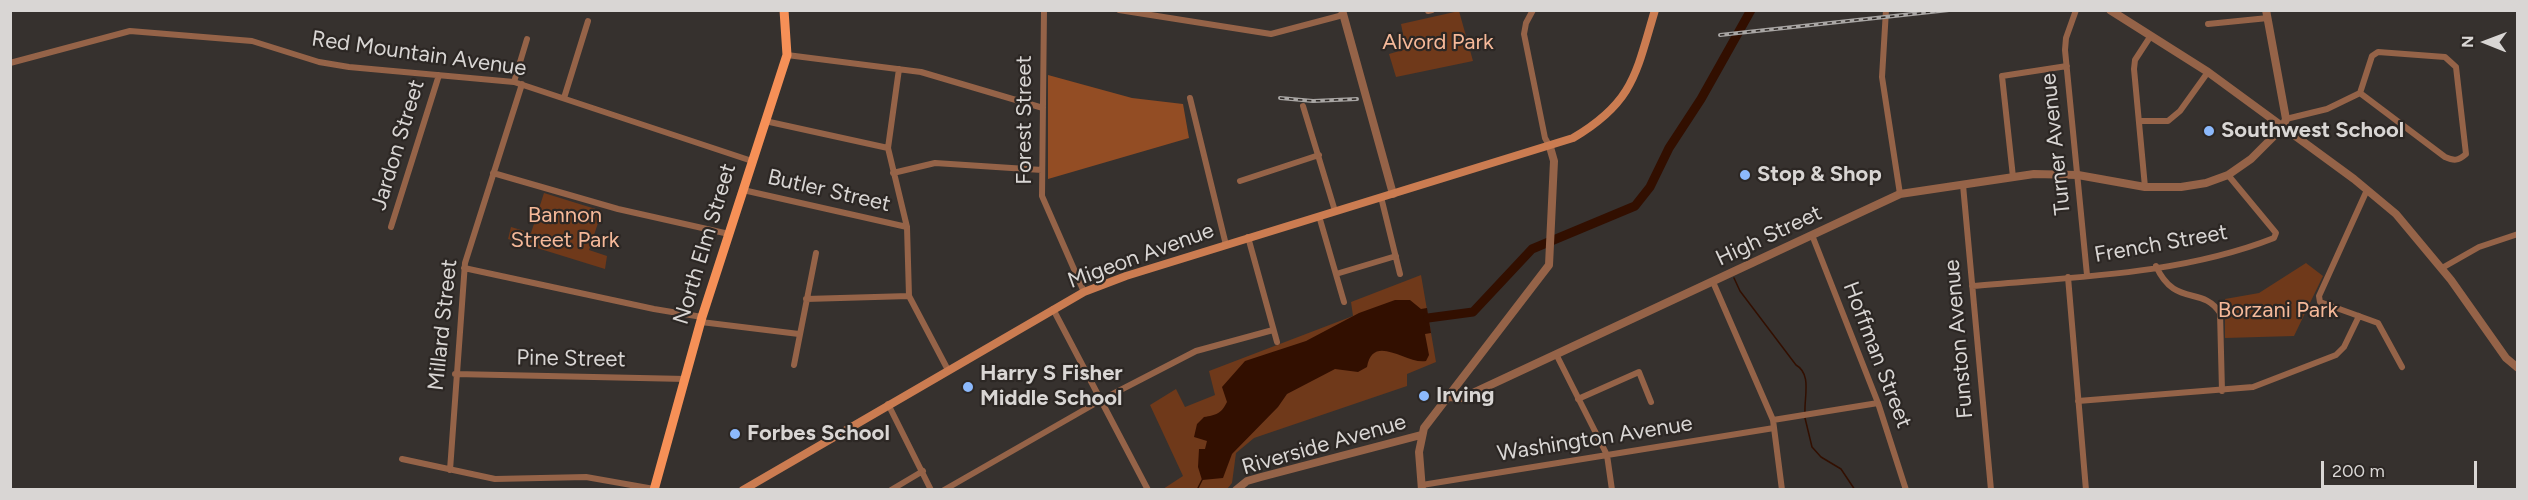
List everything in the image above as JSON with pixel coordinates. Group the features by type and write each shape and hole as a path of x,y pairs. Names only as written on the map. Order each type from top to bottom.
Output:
{"main road":[{"name":"North Elm Street","path":"654,489 701,320 787,55 784,10"},
{"name":"Migeon Avenue","path":"743,489 1084,292 1126,276 1248,237 1550,147 1573,138 1592,126 1628,91 1640,66 1655,10"}],"street":[{"name":"Forest Street","path":"1044,10 1042,196 1084,292"},
{"path":"1119,10 1271,34 1343,13 1393,194"},
{"path":"1886,10 1882,76 1900,194"},
{"name":"Turner Avenue","path":"2076,10 2066,38 2067,66 2087,275"},
{"path":"2110,10 2208,72 2396,214 2442,268 2506,358 2517,368"},
{"path":"1422,487 1421,435 1428,422 1549,265 1551,257 1554,161 1545,138 1524,34 1532,11"},
{"path":"2208,24 2267,14 2286,119 2283,127"},
{"path":"564,98 588,21"},
{"name":"Red Mountain Avenue","path":"10,63 130,31 252,41 320,62 349,67 514,82 752,161"},
{"path":"2145,187 2134,69 2135,60 2150,37"},
{"path":"514,82 528,39"},
{"path":"2286,119 2326,109 2360,93 2372,56 2378,52 2445,57 2456,67 2466,154 2454,161 2445,157 2360,93"},
{"path":"787,55 921,72 1043,108"},
{"path":"2013,177 2002,75 2067,66"},
{"path":"899,69 888,148 907,227 909,296 948,370"},
{"path":"2139,121 2168,121 2180,111 2208,72"},
{"name":"Jardon Street","path":"391,227 439,75"},
{"name":"Millard Street","path":"450,470 464,268 522,84"},
{"path":"1190,98 1226,245"},
{"path":"1304,106 1335,211"},
{"path":"765,121 888,148"},
{"name":"High Street","path":"1448,398 1461,398 1473,393 1900,194 2034,174 2078,175 2145,187 2181,187 2206,183 2228,175 2251,159 2283,127"},
{"path":"1240,181 1318,155"},
{"path":"893,173 935,163 1042,170"},
{"path":"493,173 618,209 729,234"},
{"name":"French Street","path":"1972,286 2156,266 2210,257 2274,238 2276,233 2228,175"},
{"name":"Funston Avenue","path":"1963,185 1990,489"},
{"name":"Butler Street","path":"743,190 907,227"},
{"path":"2367,190 2319,296 2320,302 2378,323 2402,366"},
{"path":"1381,197 1400,274"},
{"path":"1319,216 1344,302"},
{"path":"2442,268 2479,247 2517,234"},
{"name":"Hoffman Street","path":"1812,235 1878,403 1906,489"},
{"path":"1248,237 1277,342"},
{"path":"794,365 816,253"},
{"path":"1336,274 1396,256"},
{"path":"2156,266 2163,281 2170,289 2208,301 2220,313 2222,391"},
{"path":"464,268 701,320 799,334"},
{"path":"2068,277 2086,489"},
{"path":"1713,282 1773,420 1782,489"},
{"path":"806,299 909,296"},
{"path":"1053,309 1148,489"},
{"path":"2078,401 2253,387 2336,355 2344,347 2359,316"},
{"path":"944,489 1102,399 1196,351 1273,330"},
{"path":"1556,354 1607,455 1612,489"},
{"path":"1578,399 1639,372 1651,402"},
{"name":"Pine Street","path":"455,374 686,379"},
{"path":"1773,420 1878,403"},
{"path":"888,404 931,489"},
{"name":"Washington Avenue","path":"1422,487 1773,428"},
{"name":"Riverside Avenue","path":"1236,489 1247,481 1421,435"},
{"path":"402,459 507,480 586,477 654,489"},
{"path":"891,489 923,471"},
{"path":"759,480 763,489"}],"green space":[{"name":"Alvord Park","path":"1459,11 1473,61 1396,77 1389,54 1406,49 1401,24"},
{"name":"Bannon Street Park","path":"544,193 602,211 589,250 607,256 605,269 508,239 511,227 531,233"},
{"name":"Borzani Park","path":"2306,263 2323,276 2294,336 2225,338 2225,299 2259,293"},
{"path":"1421,275 1436,362 1407,374 1407,386 1254,438 1236,453 1232,483 1227,489 1163,489 1183,476 1150,405 1176,389 1185,407 1215,395 1209,371 1353,316 1351,302"}],"shaded area":[{"path":"1048,75 1132,98 1183,104 1189,138 1048,179"},
{"path":"1395,300 1410,300 1421,309 1427,308 1431,333 1425,334 1429,355 1426,361 1410,359 1392,352 1376,352 1370,357 1367,367 1358,372 1335,369 1287,394 1278,407 1232,454 1223,478 1202,480 1198,467 1199,449 1205,449 1207,441 1194,437 1197,424 1204,417 1215,415 1223,409 1227,402 1222,387 1245,361 1306,341 1359,313"}],"waterway":[{"path":"1428,318 1473,312 1532,249 1635,206 1650,187 1669,148 1701,99 1751,10"},
{"path":"1734,278 1740,291 1804,374 1806,380 1805,413"},
{"path":"1805,418 1812,447 1821,457 1841,469 1855,490"},
{"path":"1197,490 1202,480"}],"railway":[{"path":"1720,35 1949,10"},
{"path":"1280,98 1313,101 1357,99"}],"place":[{"name":"Southwest School","path":"2209,131"},
{"name":"Stop & Shop","path":"1745,175"},
{"name":"Harry S Fisher Middle School","path":"968,387"},
{"name":"Irving","path":"1424,396"},
{"name":"Forbes School","path":"735,434"}]}
